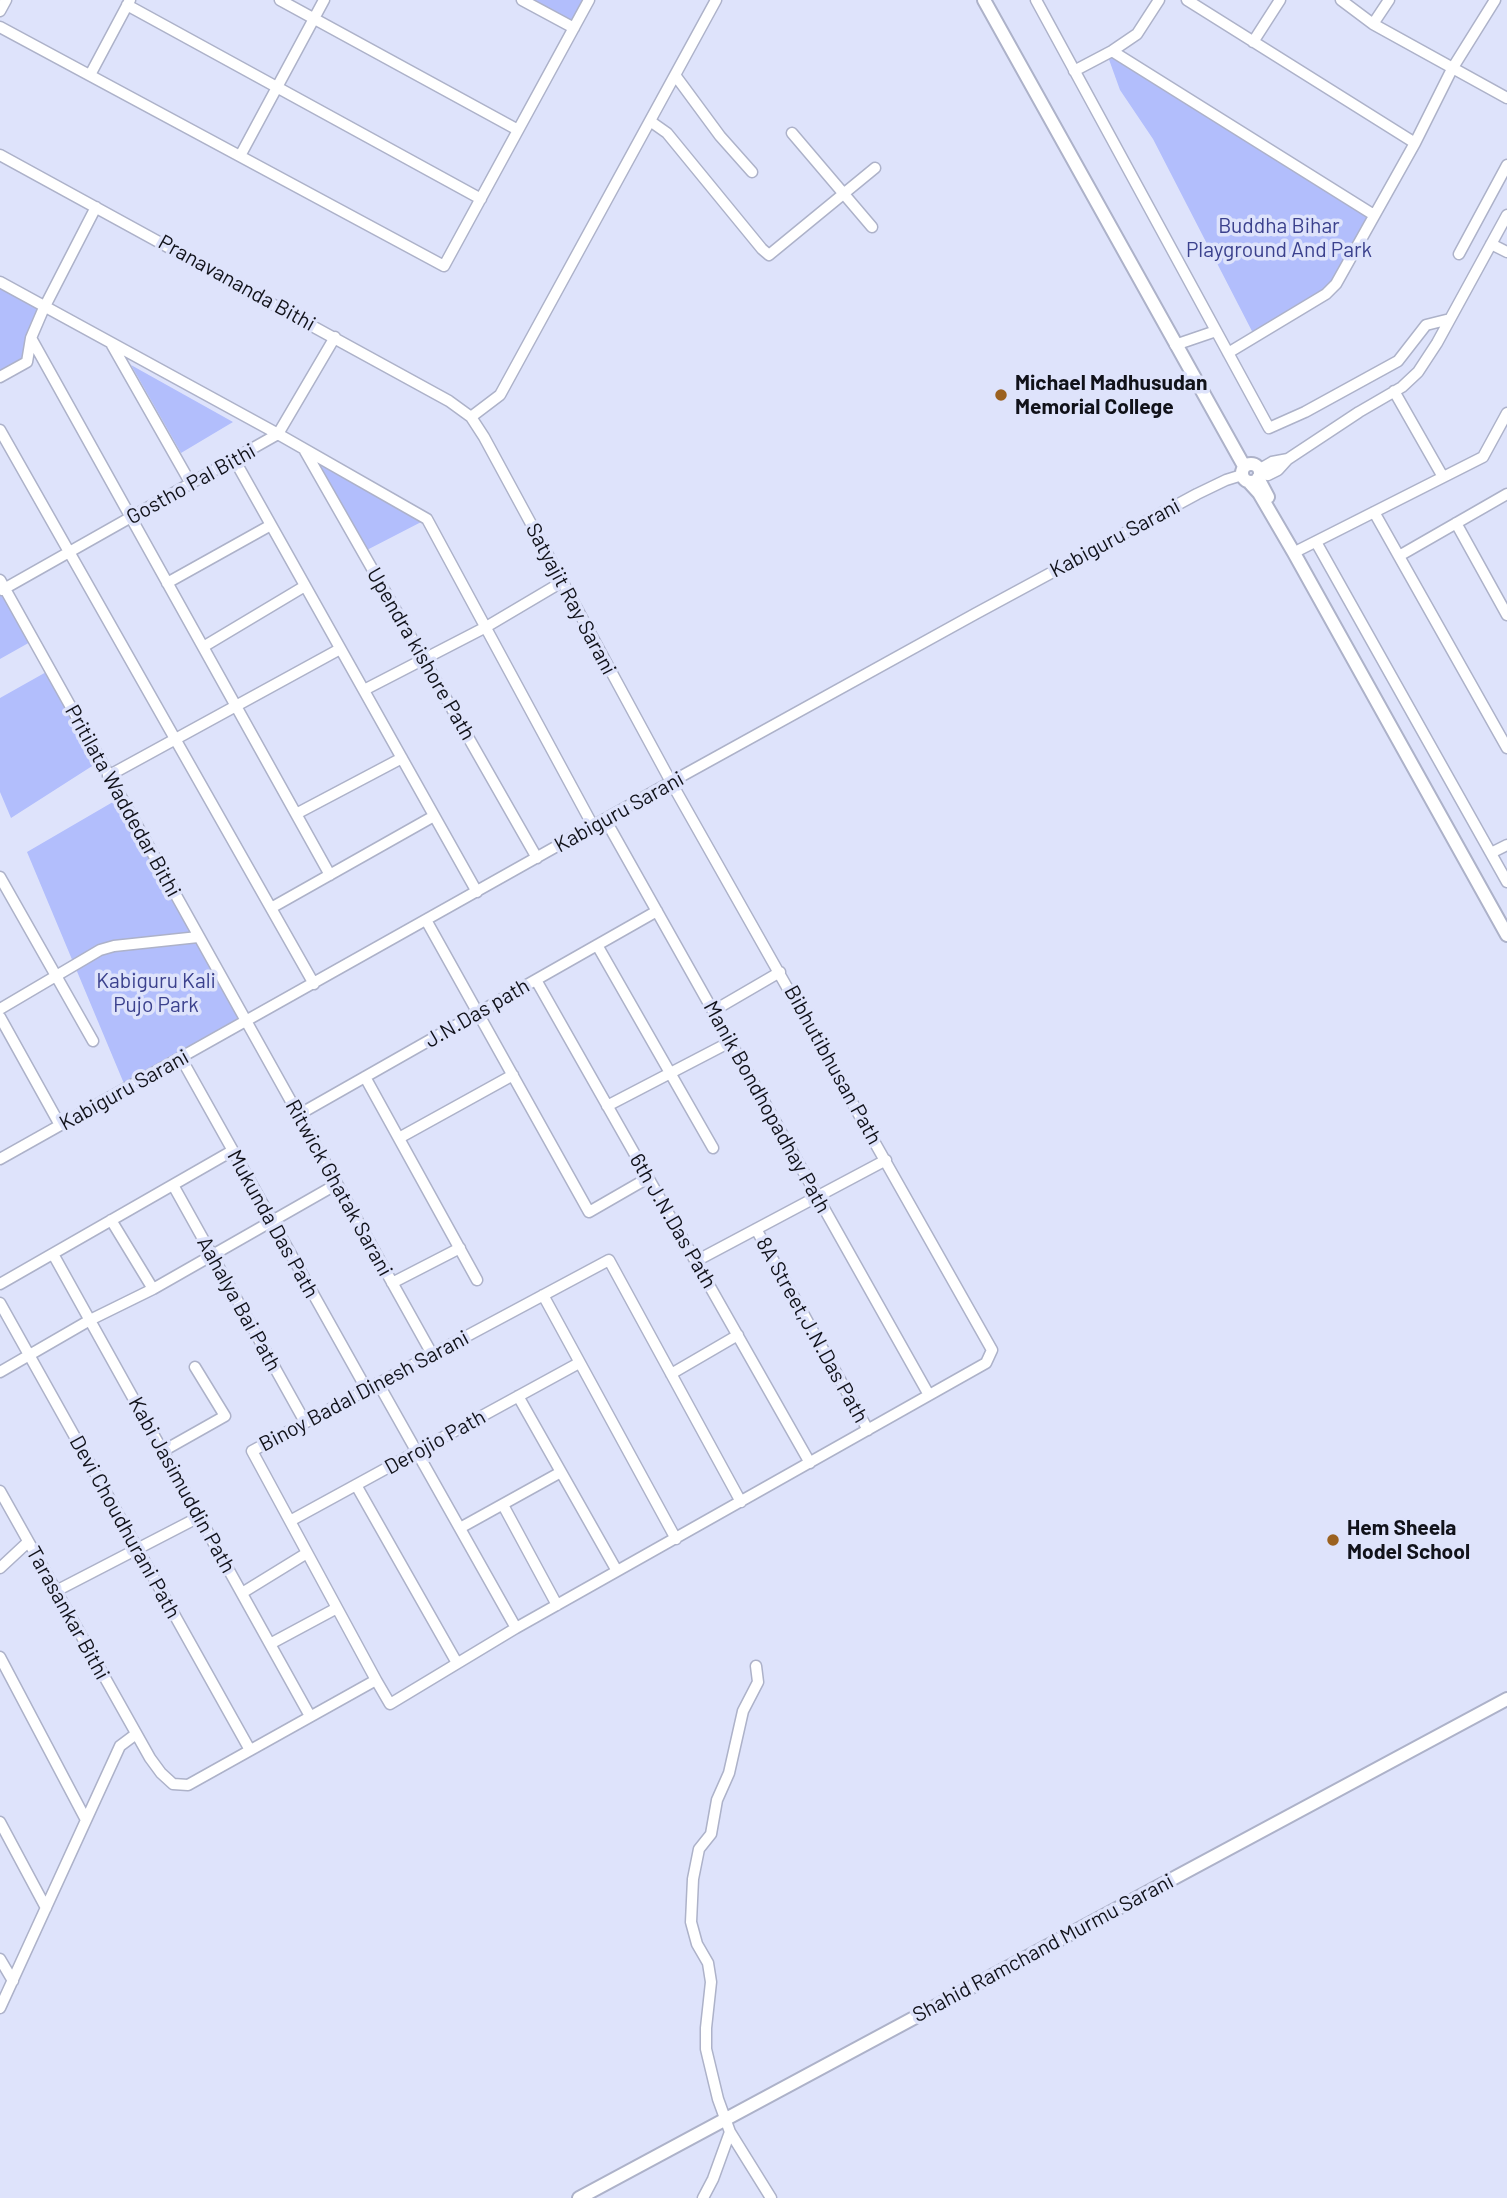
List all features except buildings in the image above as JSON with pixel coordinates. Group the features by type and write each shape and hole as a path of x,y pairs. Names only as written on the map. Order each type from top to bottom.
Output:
{"street":[{"path":"0,11 6,0"},
{"path":"280,0 518,130"},
{"path":"240,156 324,0"},
{"path":"522,0 574,28"},
{"path":"0,27 444,266 589,0"},
{"path":"471,417 500,396 716,0"},
{"path":"984,0 1175,345 1299,550 1507,921"},
{"path":"1036,0 1269,428 1305,412 1398,361 1426,325 1450,319"},
{"path":"1074,71 1137,34 1159,0"},
{"path":"1187,0 1415,143"},
{"path":"1253,41 1280,0"},
{"path":"1341,0 1373,24 1507,98"},
{"path":"1373,24 1389,0"},
{"path":"1228,353 1326,294 1336,284 1415,143 1452,69 1495,0"},
{"path":"90,75 129,2 481,199"},
{"path":"1112,51 1374,215"},
{"path":"675,75 720,136 752,173"},
{"path":"650,121 667,133 769,255 875,168"},
{"path":"792,133 872,227"},
{"name":"Pranavananda Bithi","path":"0,155 335,337 449,401 471,417"},
{"path":"1459,254 1507,166"},
{"path":"0,377 27,362 31,338 44,307 96,206"},
{"name":"Kabiguru Sarani","path":"0,1159 988,607 1219,485 1234,484 1272,462 1288,459 1394,391 1418,372 1507,215"},
{"path":"1491,244 1507,252"},
{"path":"0,282 427,519 593,826"},
{"path":"1175,345 1216,331"},
{"name":"Gostho Pal Bithi","path":"2,586 69,552 278,434 335,337"},
{"path":"31,338 330,875"},
{"path":"112,345 191,484"},
{"path":"1394,391 1443,477"},
{"path":"1299,550 1483,457 1507,413"},
{"name":"Satyajit Ray Sarani","path":"471,417 671,782"},
{"path":"0,430 314,984"},
{"name":"Upendra kishore Path","path":"304,449 537,858"},
{"path":"234,459 477,892"},
{"path":"1251,473 1259,494 1507,935"},
{"path":"1399,556 1507,494"},
{"path":"1374,512 1507,748"},
{"path":"1456,523 1507,615"},
{"path":"167,583 271,525"},
{"path":"1316,542 1507,882"},
{"path":"364,690 486,627 562,582"},
{"name":"Pritilata Waddedar Bithi","path":"2,586 246,1022"},
{"path":"203,647 305,586"},
{"path":"108,776 340,649"},
{"path":"296,814 402,758"},
{"name":"Bibhutibhusan Path","path":"671,782 992,1350 986,1363 929,1395"},
{"path":"271,908 434,816"},
{"name":"Manik Bondhopadhay Path","path":"605,820 929,1395"},
{"path":"1491,853 1507,845"},
{"path":"0,877 93,1041"},
{"name":"J.N.Das path","path":"298,1115 657,911"},
{"path":"426,920 589,1212 648,1178"},
{"path":"0,1009 100,950 114,946 198,937"},
{"path":"597,945 713,1148"},
{"path":"713,1011 780,972"},
{"name":"6th J.N.Das Path","path":"536,980 810,1463"},
{"path":"0,1017 60,1125"},
{"name":"Ritwick Ghatak Sarani","path":"246,1022 432,1354"},
{"path":"607,1106 730,1042"},
{"name":"Mukunda Das Path","path":"181,1058 367,1390"},
{"path":"399,1138 513,1075"},
{"path":"365,1077 477,1280"},
{"path":"0,1284 232,1151"},
{"path":"696,1261 886,1160"},
{"path":"0,1372 337,1184"},
{"name":"Aahalya Bai Path","path":"173,1185 306,1422"},
{"path":"111,1220 153,1289"},
{"name":"8A Street,J.N.Das Path","path":"756,1229 868,1430"},
{"path":"393,1283 460,1248"},
{"name":"Kabi Jasimuddin Path","path":"53,1254 310,1717"},
{"name":"Binoy Badal Dinesh Sarani","path":"457,1663 390,1704 252,1451 609,1260 741,1502"},
{"path":"543,1295 676,1539"},
{"name":"Devi Choudhurani Path","path":"0,1303 250,1750"},
{"path":"671,1374 738,1335"},
{"name":"Derojio Path","path":"290,1521 579,1363"},
{"path":"163,1451 225,1416 195,1367"},
{"path":"379,1383 516,1628"},
{"path":"356,1485 457,1663 929,1395"},
{"path":"518,1396 617,1571"},
{"path":"460,1528 561,1472"},
{"name":"Tarasankar Bithi","path":"0,1491 136,1734"},
{"path":"503,1505 557,1605"},
{"path":"56,1591 199,1517"},
{"path":"0,1567 28,1542"},
{"path":"242,1593 307,1553"},
{"path":"270,1644 337,1608"},
{"path":"0,1657 86,1821"},
{"path":"757,1666 758,1682 743,1711 729,1773 717,1800 711,1834 699,1849 695,1864 691,1922 697,1944 708,1963 711,1982 706,2049 718,2099 730,2133 771,2198"},
{"path":"0,2008 120,1746 136,1734 161,1773 173,1784 188,1785 376,1680"},
{"name":"Shahid Ramchand Murmu Sarani","path":"579,2198 1507,1699"},
{"path":"0,1822 46,1908"},
{"path":"0,1959 13,1981"},
{"path":"703,2198 730,2133"}],"green space":[{"path":"522,0 588,0 574,28"},
{"name":"Buddha Bihar Playground And Park","path":"1107,54 1370,215 1329,292 1255,337 1153,139 1120,90"},
{"path":"0,286 43,310 24,364 0,376"},
{"path":"131,365 233,422 181,453"},
{"path":"312,456 427,519 363,552"},
{"path":"3,591 32,641 0,659 0,593"},
{"path":"48,671 100,761 11,818 0,792 0,698"},
{"name":"Kabiguru Kali Pujo Park","path":"118,799 246,1022 125,1086 27,852"}],"place":[{"name":"Michael Madhusudan Memorial College","path":"1001,395"},
{"name":"Hem Sheela Model School","path":"1333,1540"}]}
